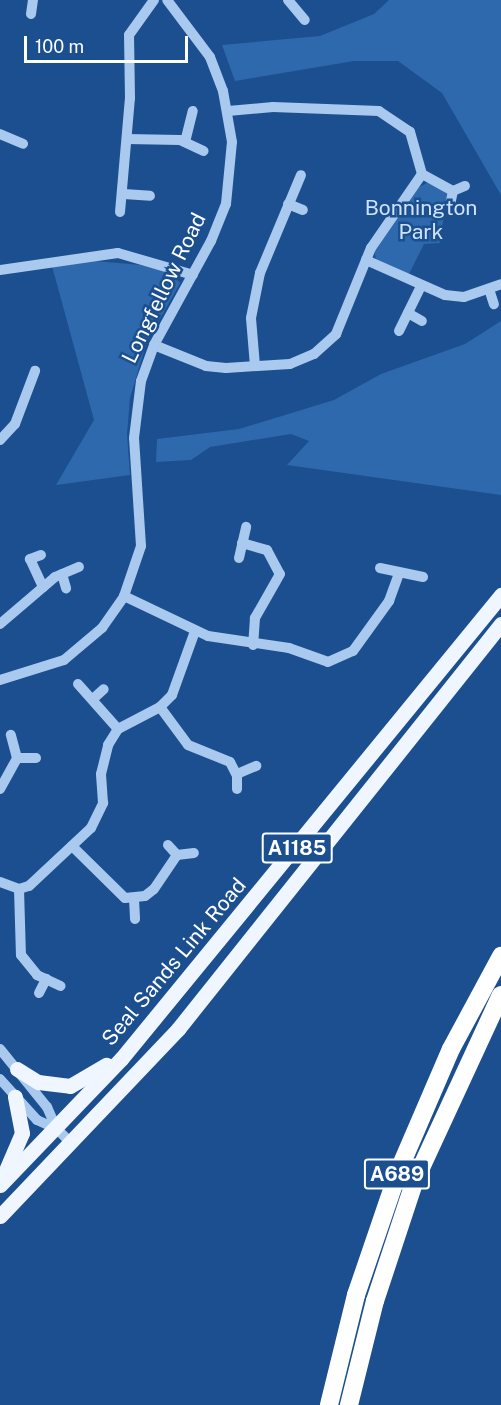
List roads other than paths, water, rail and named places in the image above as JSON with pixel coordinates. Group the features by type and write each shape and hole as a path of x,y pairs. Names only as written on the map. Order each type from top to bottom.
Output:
{"highway":[{"name":"A689","path":"329,1405 356,1295 398,1172 451,1049 501,956"},
{"name":"A689","path":"349,1405 375,1301 414,1183 501,995"}],"main road":[{"name":"Seal Sands Link Road","path":"57,1130 151,1021 501,595"},
{"name":"Seal Sands Link Road","path":"72,1144 178,1029 501,624"},
{"name":"A1185","path":"17,1069 38,1082 70,1086 94,1076 151,1021"},
{"path":"0,1179 19,1149 22,1133 15,1097"},
{"name":"A1185","path":"0,1185 57,1130"},
{"name":"A1185","path":"0,1216 72,1144"}],"street":[{"path":"31,14 33,0"},
{"path":"120,212 124,194 127,139 129,35 154,0"},
{"name":"Longfellow Road","path":"0,680 64,660 102,628 124,596 137,562 142,524 135,416 154,345 193,275 226,204 232,160 228,111 210,57 167,0"},
{"path":"292,1 305,20"},
{"path":"228,111 273,107 379,111 410,132 422,174 453,191"},
{"path":"184,142 193,111"},
{"path":"0,134 23,144"},
{"path":"127,139 184,142 204,151"},
{"path":"154,345 206,366 255,366 302,360 326,345 343,321 366,260 383,225 422,174"},
{"path":"255,366 252,309 270,242 301,175"},
{"path":"453,191 465,186"},
{"path":"450,204 453,191"},
{"path":"124,194 150,196"},
{"path":"288,204 303,210"},
{"path":"0,270 118,253 193,275"},
{"path":"366,260 421,286 455,297 501,284"},
{"path":"399,332 421,286"},
{"path":"489,289 494,304"},
{"path":"408,313 422,321"},
{"path":"0,440 15,423 36,370"},
{"path":"239,558 246,527"},
{"path":"242,543 267,550 280,574 255,618 253,645"},
{"path":"42,555 30,559 43,586"},
{"path":"0,624 43,586 79,567"},
{"path":"380,568 423,577"},
{"path":"124,596 195,631 253,645 297,650 327,662 346,657 384,608 399,573"},
{"path":"62,574 66,588"},
{"path":"0,882 19,889 29,886 72,846 100,812 104,757 118,729 160,707 176,688 195,631"},
{"path":"78,684 94,698 118,729"},
{"path":"94,698 104,689"},
{"path":"160,707 188,745 222,756 237,774 237,789"},
{"path":"0,789 17,758 11,735"},
{"path":"17,758 36,758"},
{"path":"237,774 256,766"},
{"path":"168,844 177,855"},
{"path":"72,846 106,884 125,898 134,899 154,889 177,855 195,853"},
{"path":"19,889 17,944 27,964 46,979 61,986"},
{"path":"134,899 135,919"},
{"path":"39,993 46,979"},
{"path":"0,1049 47,1107 57,1130"},
{"path":"0,1079 37,1120 57,1130 72,1144"}],"park label":[{"name":"Bonnington Park","path":"421,220"}]}
